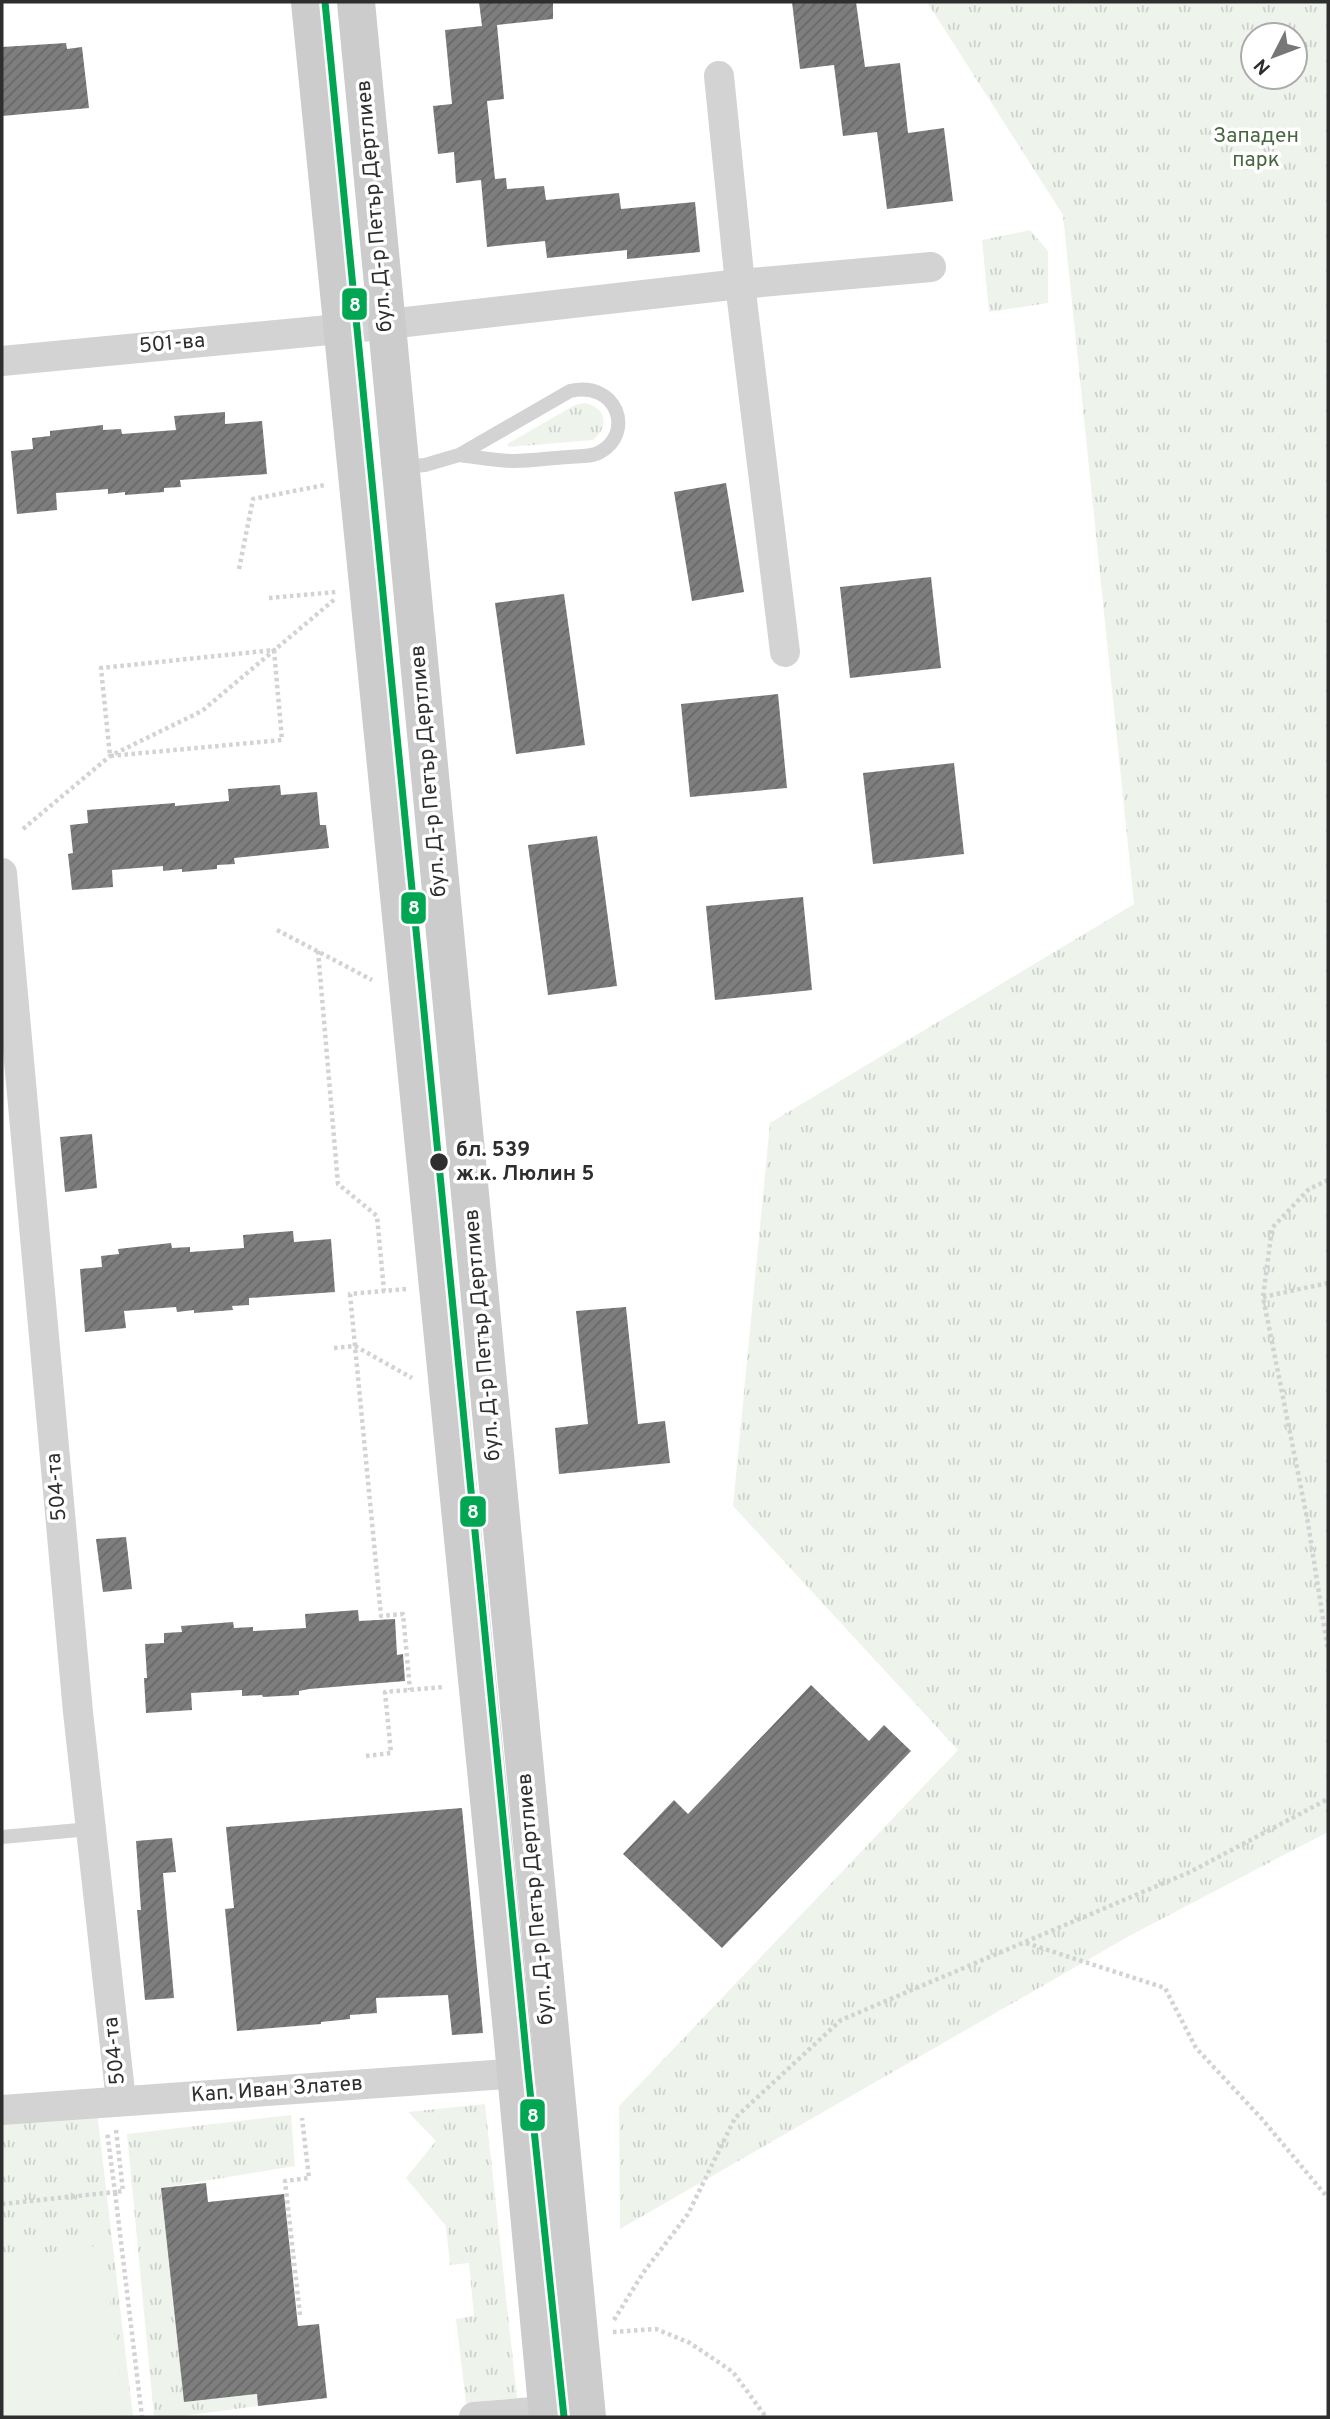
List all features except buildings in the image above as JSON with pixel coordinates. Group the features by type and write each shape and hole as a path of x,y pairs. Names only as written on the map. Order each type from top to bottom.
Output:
{"main road":[{"name":"бул. Д-р Петър Дертлиев","path":"310,2 342,328 535,2072 586,2412"},
{"name":"бул. Д-р Петър Дертлиев","path":"356,2 400,467 535,2072 548,2414"}],"street":[{"path":"719,76 740,284 785,652"},
{"name":"501-ва","path":"2,361 387,324 740,284 931,267"},
{"name":"504-та","path":"2,873 116,2102"},
{"name":"Кап. Иван Златев","path":"2,2110 535,2072"},
{"path":"474,2417 586,2412"}],"lane":[{"path":"400,467 425,465 459,455 570,391 583,388 598,391 610,401 617,414 617,429 611,443 599,453 512,461 459,455"},
{"path":"2,1837 90,1829"}],"path":[{"path":"239,569 253,499 332,484"},
{"path":"23,829 110,756 202,711 344,592 270,598"},
{"path":"110,756 101,668 274,650"},
{"path":"110,756 282,740 274,650"},
{"path":"277,930 373,981"},
{"path":"318,951 338,1184 377,1216 384,1291"},
{"path":"1328,1180 1309,1189 1272,1228 1263,1297 1308,1523 1328,1651"},
{"path":"1263,1297 1328,1283"},
{"path":"410,1690 403,1614 381,1616 350,1294 414,1288"},
{"path":"334,1348 355,1346 424,1385"},
{"path":"366,1756 391,1754 385,1692 454,1686"},
{"path":"766,2417 733,2372 690,2343 656,2329 607,2332 643,2273 688,2214 735,2118 841,2020 1190,1872 1328,1799"},
{"path":"1025,1943 1165,1988 1196,2048 1262,2119 1328,2198"},
{"path":"299,2089 309,2178 285,2181 300,2315"},
{"path":"2,2204 123,2191 116,2102"},
{"path":"110,2154 142,2417"}],"green space":[{"name":"Западен парк","path":"927,2 1328,2 1328,1832 1131,1935 620,2229 619,2106 958,1750 733,1506 770,1123 1134,904 1063,215"},
{"path":"1030,230 1048,251 1048,303 989,312 982,240"},
{"path":"584,403 597,408 603,418 602,429 593,440 509,447 507,444 575,405"},
{"path":"96,2103 133,2417 2,2417 2,2110"},
{"path":"485,2104 517,2398 466,2403 456,2319 474,2316 469,2263 450,2265 446,2226 406,2178 436,2141 408,2112"},
{"path":"291,2115 295,2166 161,2188 184,2401 257,2394 258,2406 175,2417 154,2417 127,2134"},
{"path":"102,2245 125,2409 65,2417 2,2417 2,2259"}],"transit line":[{"name":"8","path":"325,2 564,2417"}],"place":[{"name":"бл. 539 ж.к. Люлин 5","path":"439,1162"}]}
